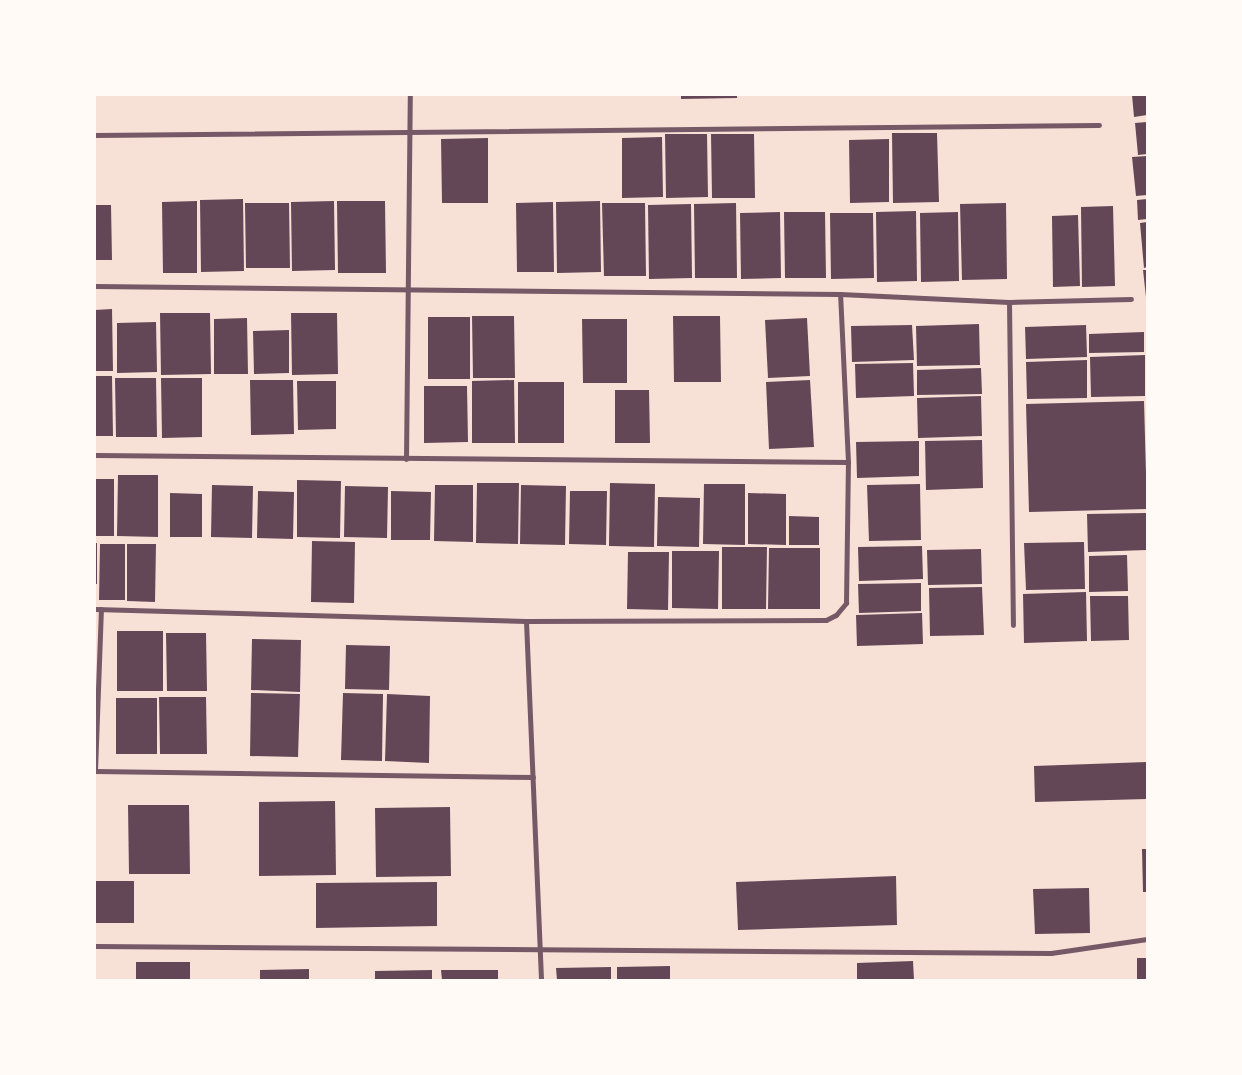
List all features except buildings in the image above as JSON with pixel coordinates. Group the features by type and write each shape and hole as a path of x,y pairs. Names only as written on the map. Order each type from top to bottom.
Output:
{"street":[{"path":"406,459 410,95"},
{"path":"95,135 410,130 1099,125"},
{"path":"95,286 840,294 1009,302 1131,299"},
{"path":"533,777 95,771 98,609 526,621 826,620 836,615 846,603 848,462 840,294"},
{"path":"1009,302 1013,625"},
{"path":"95,455 848,462"},
{"path":"526,621 541,980"},
{"path":"95,946 1051,953 1147,939"}]}
